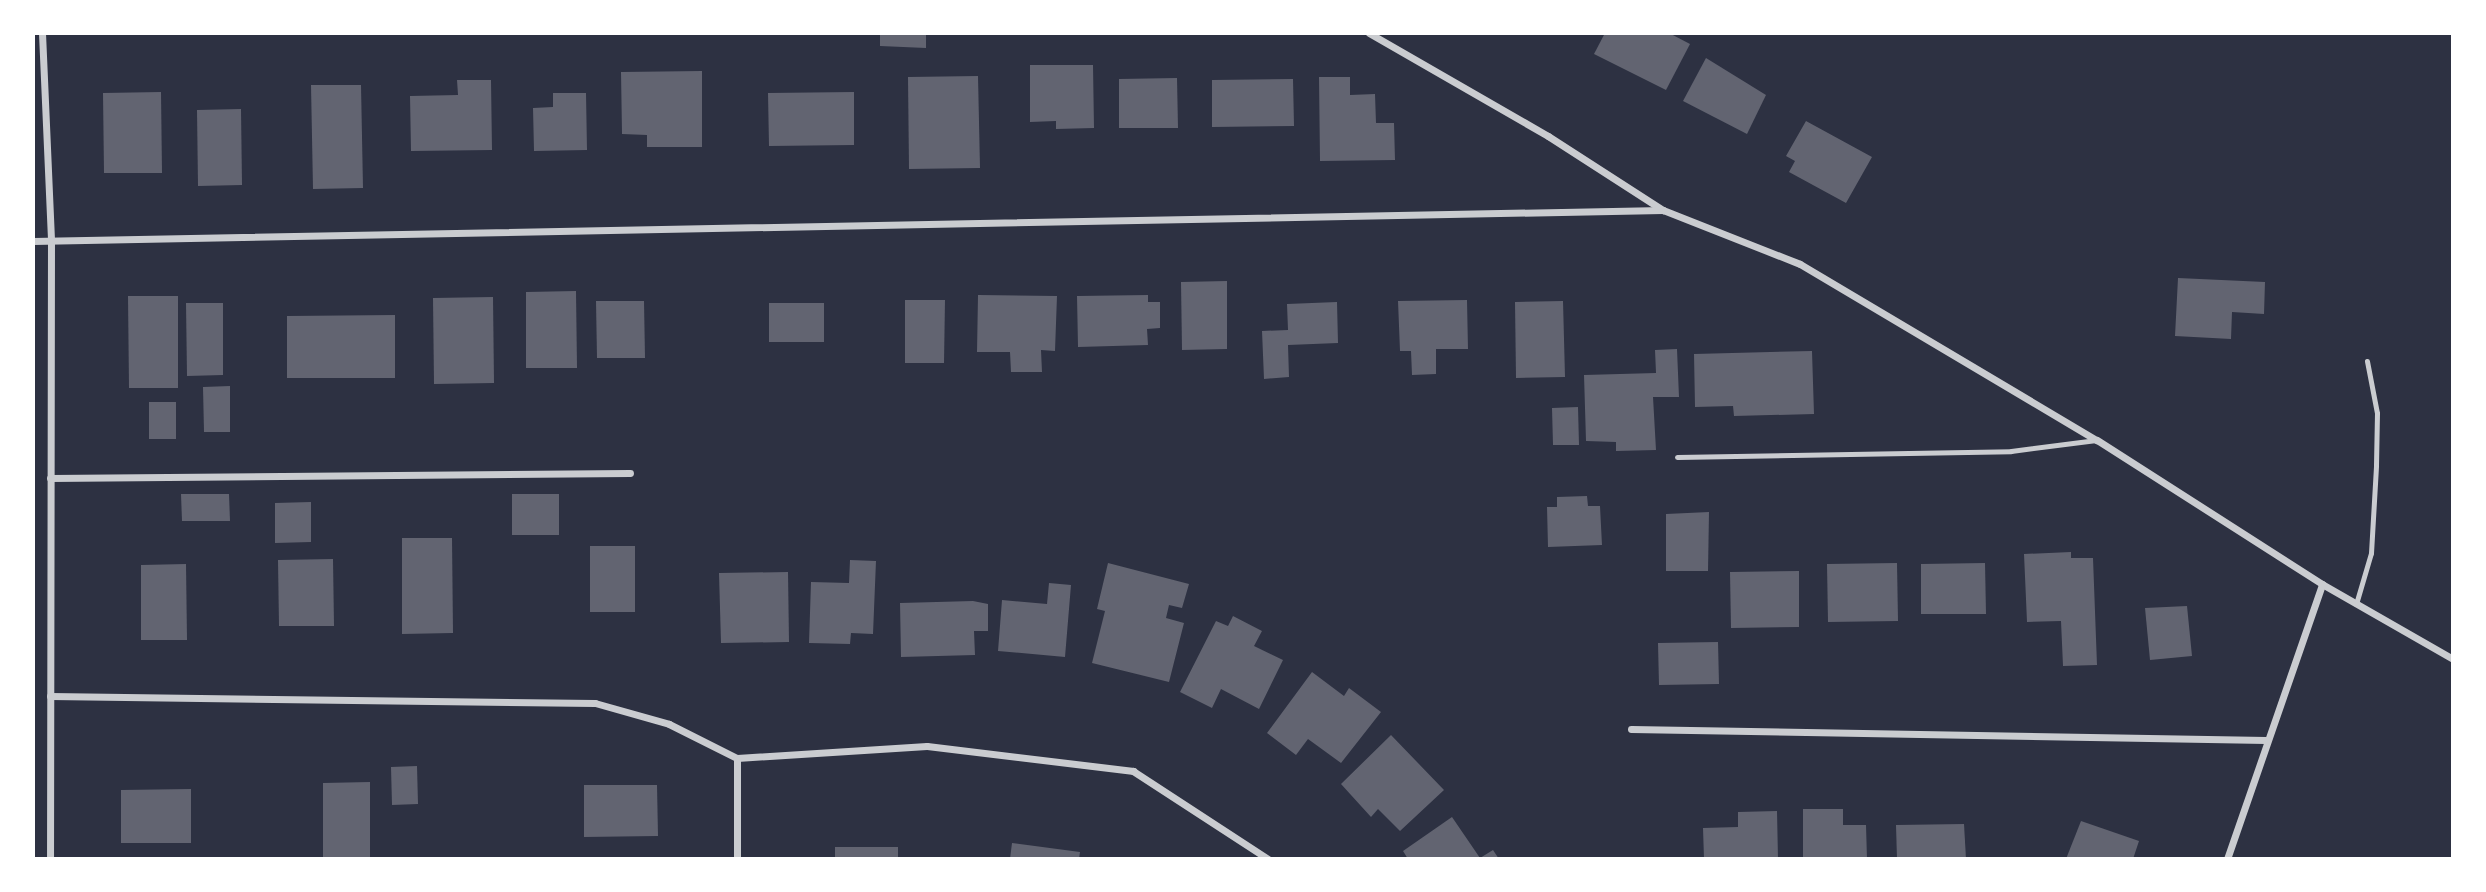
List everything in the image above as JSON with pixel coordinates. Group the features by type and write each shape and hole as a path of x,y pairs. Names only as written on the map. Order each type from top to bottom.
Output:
{"street":[{"path":"42,33 51,240 50,859"},
{"path":"1369,33 1548,136 1663,210 1800,264 2097,440 2322,584 2453,659"},
{"path":"33,241 1663,210"},
{"path":"50,478 630,472"},
{"path":"2227,859 2322,584"},
{"path":"50,696 595,703 668,724 737,758 927,746 1133,771 1268,859"},
{"path":"1631,729 2266,740"},
{"path":"737,758 737,859"}],"lane":[{"path":"2356,604 2371,553 2376,465 2377,413 2367,361"},
{"path":"1677,457 2011,451 2097,440"}],"building":[{"path":"880,33 926,33 926,48 880,46"},
{"path":"1605,33 1669,33 1690,44 1666,90 1594,54"},
{"path":"1706,58 1766,95 1747,134 1683,101"},
{"path":"1030,65 1093,65 1094,128 1056,129 1056,121 1030,122"},
{"path":"702,71 702,147 647,147 647,135 622,134 621,72"},
{"path":"978,76 980,168 909,169 908,77"},
{"path":"1319,77 1350,77 1350,95 1375,94 1376,123 1394,123 1395,160 1320,161"},
{"path":"1177,78 1178,128 1119,128 1119,79"},
{"path":"1293,79 1294,126 1212,127 1212,80"},
{"path":"457,80 491,80 492,150 411,151 410,96 458,95"},
{"path":"311,85 361,85 363,188 313,189"},
{"path":"161,92 162,173 104,173 103,93"},
{"path":"854,92 854,145 769,146 768,93"},
{"path":"553,93 586,93 587,150 534,151 533,108 553,107"},
{"path":"241,109 242,185 198,186 197,110"},
{"path":"1806,121 1872,157 1846,203 1789,172 1795,161 1786,156"},
{"path":"2178,278 2265,282 2264,314 2232,312 2231,339 2175,336"},
{"path":"1227,281 1227,349 1182,350 1181,282"},
{"path":"576,291 577,368 526,368 526,292"},
{"path":"978,295 1057,296 1055,351 1041,350 1042,372 1011,372 1010,352 977,352"},
{"path":"1148,295 1148,302 1160,302 1160,328 1147,329 1148,345 1078,347 1077,296"},
{"path":"128,296 178,296 178,388 129,388"},
{"path":"493,297 494,383 434,384 433,298"},
{"path":"905,300 945,300 944,363 905,363"},
{"path":"1467,300 1468,349 1436,349 1436,374 1412,375 1411,351 1400,351 1398,301"},
{"path":"596,301 644,301 645,358 597,358"},
{"path":"1563,301 1565,377 1516,378 1515,302"},
{"path":"1337,302 1338,343 1288,345 1289,377 1264,379 1262,331 1288,330 1287,304"},
{"path":"186,303 223,303 223,375 187,376"},
{"path":"769,303 824,303 824,342 769,342"},
{"path":"395,315 395,378 287,378 287,316"},
{"path":"1677,349 1679,397 1653,397 1656,450 1616,451 1616,442 1586,441 1584,375 1656,373 1655,350"},
{"path":"1812,351 1814,414 1734,416 1733,406 1695,407 1694,354"},
{"path":"230,386 230,432 204,432 203,387"},
{"path":"149,402 176,402 176,439 149,439"},
{"path":"1578,407 1579,445 1553,445 1552,408"},
{"path":"181,494 229,494 230,521 182,521"},
{"path":"512,494 559,494 559,535 512,535"},
{"path":"1587,496 1588,506 1600,506 1602,545 1548,547 1547,507 1557,507 1557,497"},
{"path":"311,502 311,542 275,543 275,503"},
{"path":"1709,512 1708,571 1666,571 1666,514"},
{"path":"402,538 452,538 453,633 402,634"},
{"path":"590,546 635,546 635,612 590,612"},
{"path":"2071,552 2071,558 2093,558 2097,665 2063,666 2061,621 2027,622 2024,554"},
{"path":"333,559 334,626 279,626 278,560"},
{"path":"850,560 876,561 873,634 851,633 850,644 809,643 811,582 849,583"},
{"path":"1108,563 1189,584 1182,608 1169,605 1166,618 1184,623 1169,682 1092,663 1105,611 1097,609"},
{"path":"1897,563 1898,621 1828,622 1827,564"},
{"path":"1985,563 1986,614 1921,614 1921,564"},
{"path":"186,564 187,640 141,640 141,565"},
{"path":"1799,571 1799,627 1731,628 1730,572"},
{"path":"788,572 789,642 721,643 719,573"},
{"path":"1049,583 1071,585 1065,657 998,651 1002,600 1047,604"},
{"path":"973,601 988,604 988,631 974,631 975,655 901,657 900,603"},
{"path":"2187,606 2192,656 2150,660 2145,608"},
{"path":"1233,616 1262,631 1254,646 1283,660 1259,709 1221,689 1212,708 1180,692 1216,621 1228,626"},
{"path":"1718,642 1719,684 1659,685 1658,643"},
{"path":"1312,672 1344,696 1349,688 1381,712 1341,763 1308,739 1296,755 1267,733"},
{"path":"1391,735 1444,790 1400,831 1378,809 1371,817 1341,784"},
{"path":"417,766 418,804 392,805 391,767"},
{"path":"370,782 370,859 323,859 323,783"},
{"path":"584,785 657,785 658,836 584,837"},
{"path":"191,789 191,843 121,843 121,790"},
{"path":"1803,809 1843,809 1843,825 1866,825 1867,859 1803,859"},
{"path":"1777,811 1778,859 1704,859 1703,828 1738,827 1738,812"},
{"path":"1452,817 1480,858 1493,850 1499,859 1408,859 1403,851"},
{"path":"2081,821 2139,841 2133,859 2066,859"},
{"path":"1964,824 1966,859 1897,859 1896,825"},
{"path":"1012,843 1080,852 1079,859 1010,859"},
{"path":"835,847 898,847 898,859 835,859"}]}
